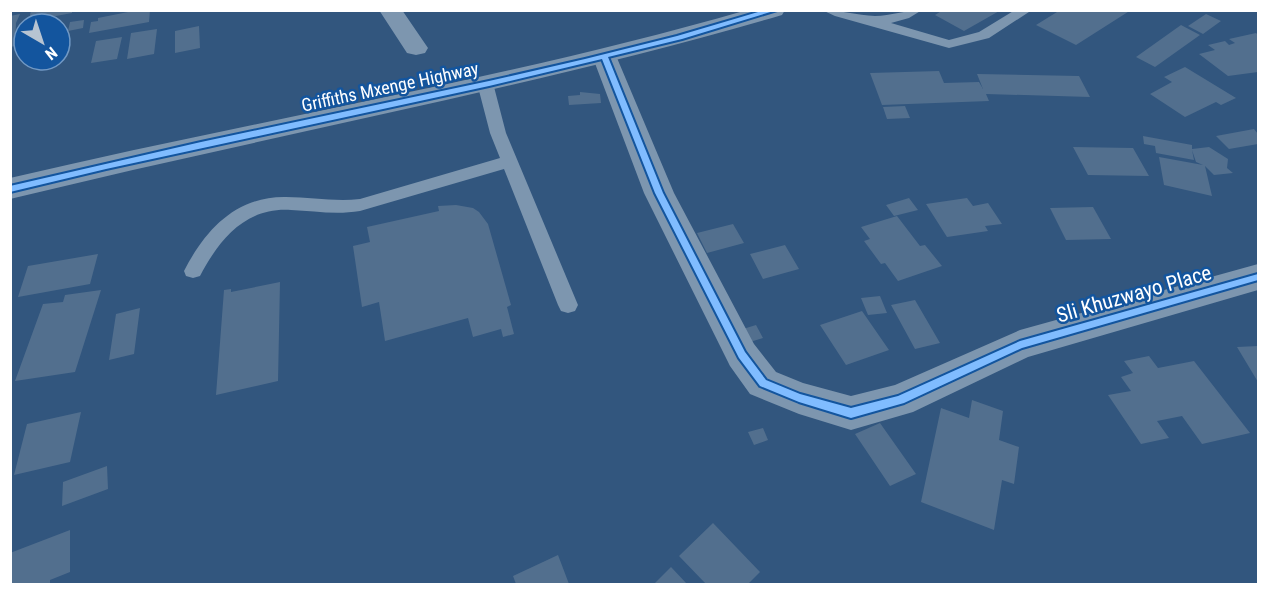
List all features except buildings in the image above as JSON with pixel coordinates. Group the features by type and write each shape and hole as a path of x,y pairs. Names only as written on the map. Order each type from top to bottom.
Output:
{"street":[{"path":"390,10 416,48"},
{"name":"Griffiths Mxenge Highway","path":"10,189 113,163 605,58 774,10"},
{"name":"Sli Khuzwayo Place","path":"605,58 659,193 742,355 763,383 799,398 851,413 900,400 1020,345 1258,277"},
{"name":"Griffiths Mxenge Highway","path":"10,174 113,163"}],"lane":[{"path":"829,10 949,44 984,35 1025,10"},
{"path":"873,22 893,20 915,10"},
{"path":"485,83 498,133 568,305"},
{"path":"193,271 203,250 215,234 233,219 255,207 278,203 324,208 360,205 510,162"}],"cycle path":[{"path":"10,189 201,144 585,61 774,10"},
{"path":"605,58 659,193 742,355 763,383 799,398 851,413 900,400 1020,345 1258,277"}]}
